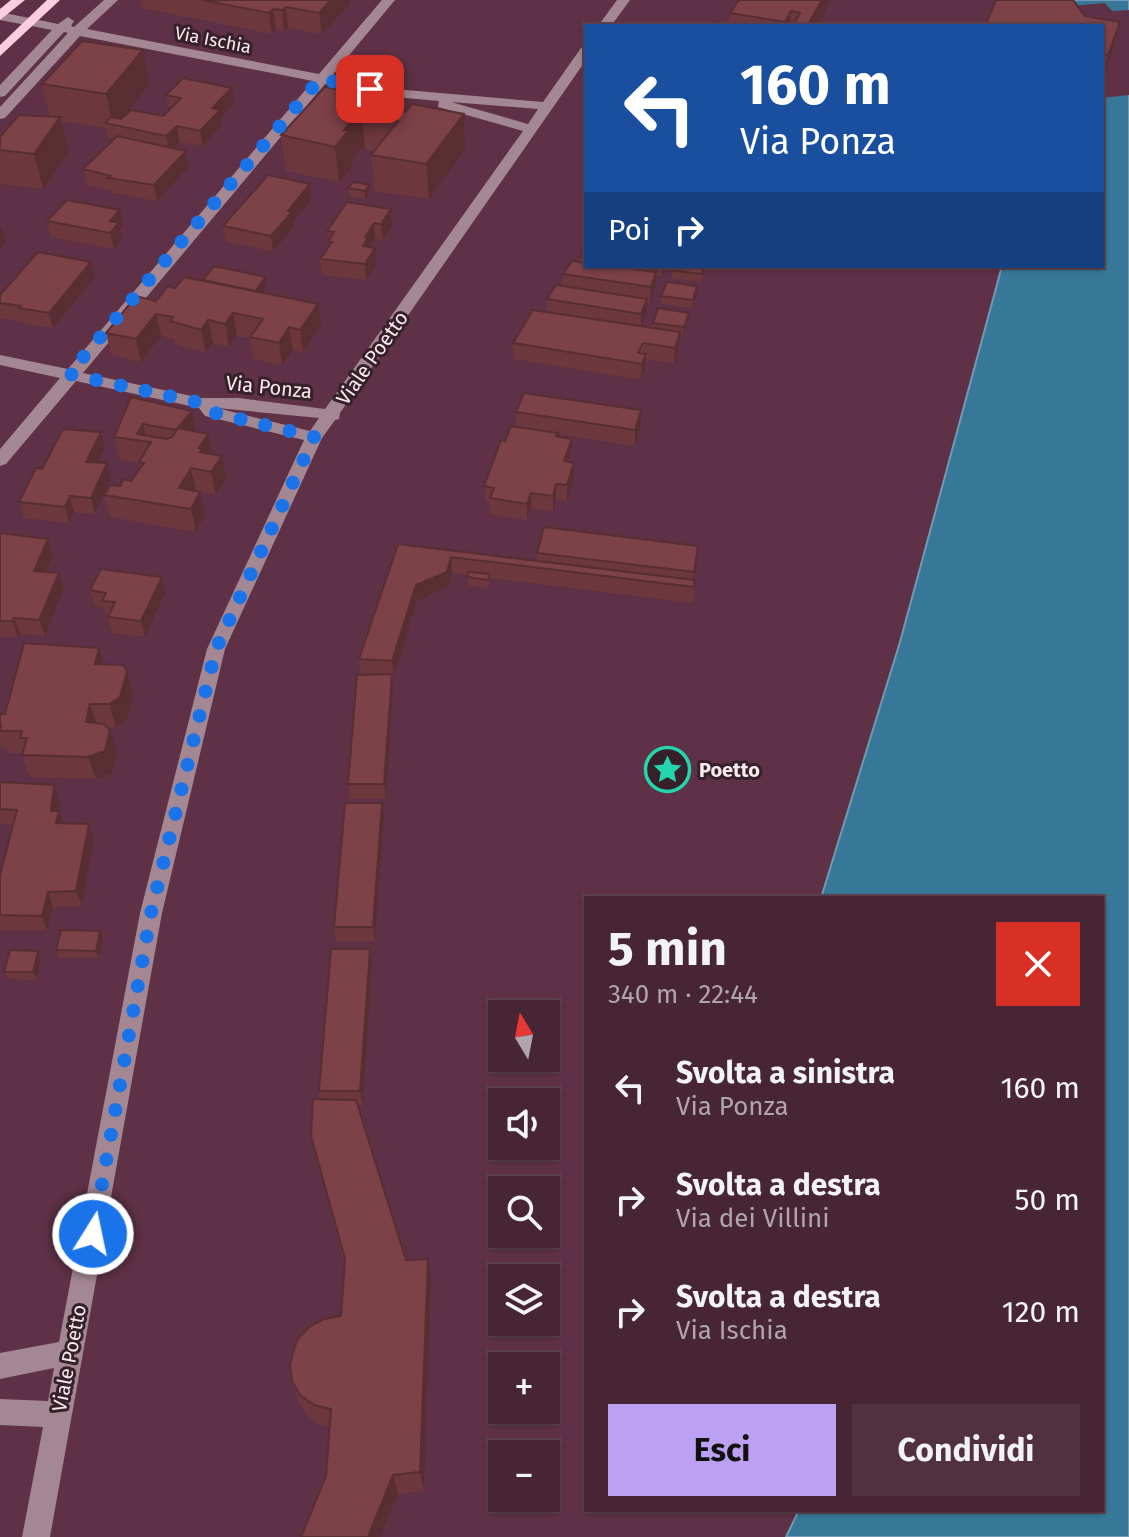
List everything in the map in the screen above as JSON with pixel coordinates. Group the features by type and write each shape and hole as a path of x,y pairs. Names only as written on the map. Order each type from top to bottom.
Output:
{"main road":[{"path":"0,16 19,0"},
{"path":"0,52 54,0"}],"street":[{"path":"0,93 60,28 92,0"},
{"path":"0,115 76,32 112,0"},
{"path":"0,460 69,374 389,0"},
{"path":"606,24 624,0"},
{"name":"Via Ischia","path":"0,16 420,96 547,106"},
{"name":"Viale Poetto","path":"36,1537 151,913 216,649 314,437 333,415 584,54"},
{"name":"Via Ischia","path":"420,96 532,129"},
{"name":"Via Ponza","path":"0,360 201,403 239,403 333,415"},
{"name":"Via Ponza","path":"201,403 211,412 314,437"},
{"path":"0,1366 71,1352"},
{"path":"0,1412 58,1414"}],"water":[{"path":"1066,0 1129,0 1129,1537 786,1537 798,1512 1104,1512 1104,896 822,896 900,642 1001,268 1104,268 1104,24 1099,24"}],"pier":[{"path":"1105,3 1112,11 1129,10 1129,95 1104,98 1104,24 1056,24 1059,7"}],"building":[{"path":"203,0 331,0 319,13 286,7 273,9 269,13"},
{"path":"739,0 822,0 808,24 794,24 800,13 791,11 785,22 730,13"},
{"path":"996,0 1073,0 1085,16 1120,22 1108,55 1104,54 1104,24 986,24"},
{"path":"82,41 143,50 106,94 42,84"},
{"path":"183,78 232,88 212,108 220,110 200,131 177,126 166,136 105,123 111,117 121,119 131,110 163,116 181,98 166,95"},
{"path":"325,87 377,97 370,105 405,112 412,104 464,114 426,164 371,155 398,121 356,115 335,147 281,135"},
{"path":"19,115 60,117 34,154 0,150 0,137"},
{"path":"117,136 186,151 154,185 108,178 111,176 83,169"},
{"path":"268,175 310,184 288,211 292,212 271,236 223,226"},
{"path":"353,182 370,185 365,191 348,188"},
{"path":"67,200 120,210 110,221 119,223 110,233 47,221"},
{"path":"347,202 391,209 381,224 374,223 365,237 368,237 363,246 375,248 365,264 320,259 332,242 328,241 334,232 327,231"},
{"path":"38,252 91,262 49,313 0,303 0,295"},
{"path":"572,261 584,263 584,268 656,272 651,287 563,274"},
{"path":"214,266 266,277 255,291 203,280"},
{"path":"672,268 704,268 702,274"},
{"path":"184,277 318,304 300,330 289,327 279,343 250,337 263,319 233,313 225,324 208,320 201,330 170,321 173,317 156,314 136,339 106,333 136,296 156,301 168,286 175,288"},
{"path":"667,282 697,286 693,300 661,296"},
{"path":"556,285 647,299 641,314 547,299"},
{"path":"658,308 689,313 684,327 653,323"},
{"path":"533,310 680,332 675,348 643,343 638,353 646,354 642,364 513,343"},
{"path":"524,393 641,410 635,430 516,412"},
{"path":"131,397 192,411 176,430 143,424 137,434 166,439 172,437 178,428 208,434 199,448 202,448 200,452 222,456 211,472 191,468 179,488 200,492 191,509 104,495 111,485 120,486 124,479 131,481 144,463 139,462 151,442 114,437"},
{"path":"511,426 558,433 556,436 572,439 564,461 574,463 567,485 556,484 553,496 531,493 527,504 490,498 494,488 484,486 501,440 505,441"},
{"path":"63,429 101,432 86,462 107,463 91,498 70,496 65,507 19,502 36,468 42,469"},
{"path":"544,527 698,546 694,572 537,553"},
{"path":"0,533 48,539 34,571 59,573 39,620 14,618 12,621 0,621"},
{"path":"398,544 694,580 694,587 451,557 447,572 416,585 392,661 359,659"},
{"path":"101,569 162,577 141,621 108,617 115,602 102,601 106,593 90,590"},
{"path":"469,572 490,574 488,580 467,577"},
{"path":"24,643 99,648 95,664 123,665 127,671 120,697 109,704 90,704 86,722 104,724 110,730 105,751 88,757 22,755 27,738 20,738 22,731 0,731 0,714 5,714"},
{"path":"392,674 384,784 348,784 357,675"},
{"path":"0,782 54,785 51,811 59,811 56,823 89,824 76,891 48,892 42,916 0,915 0,875 17,810 0,809"},
{"path":"345,803 382,803 373,927 334,927"},
{"path":"61,930 100,931 96,951 56,950"},
{"path":"331,949 370,949 360,1091 319,1091"},
{"path":"10,950 38,951 33,972 4,972"},
{"path":"313,1099 356,1100 406,1260 428,1259 420,1472 393,1475 368,1537 301,1537 326,1476 331,1409 314,1405 300,1395 292,1381 290,1364 297,1340 309,1327 324,1319 341,1316 345,1259 311,1136"}],"place":[{"name":"Poetto","path":"668,770"}],"route":[{"path":"93,1234 151,913 216,649 256,556 314,437 211,412 201,403 69,374 320,79 370,89"}]}
